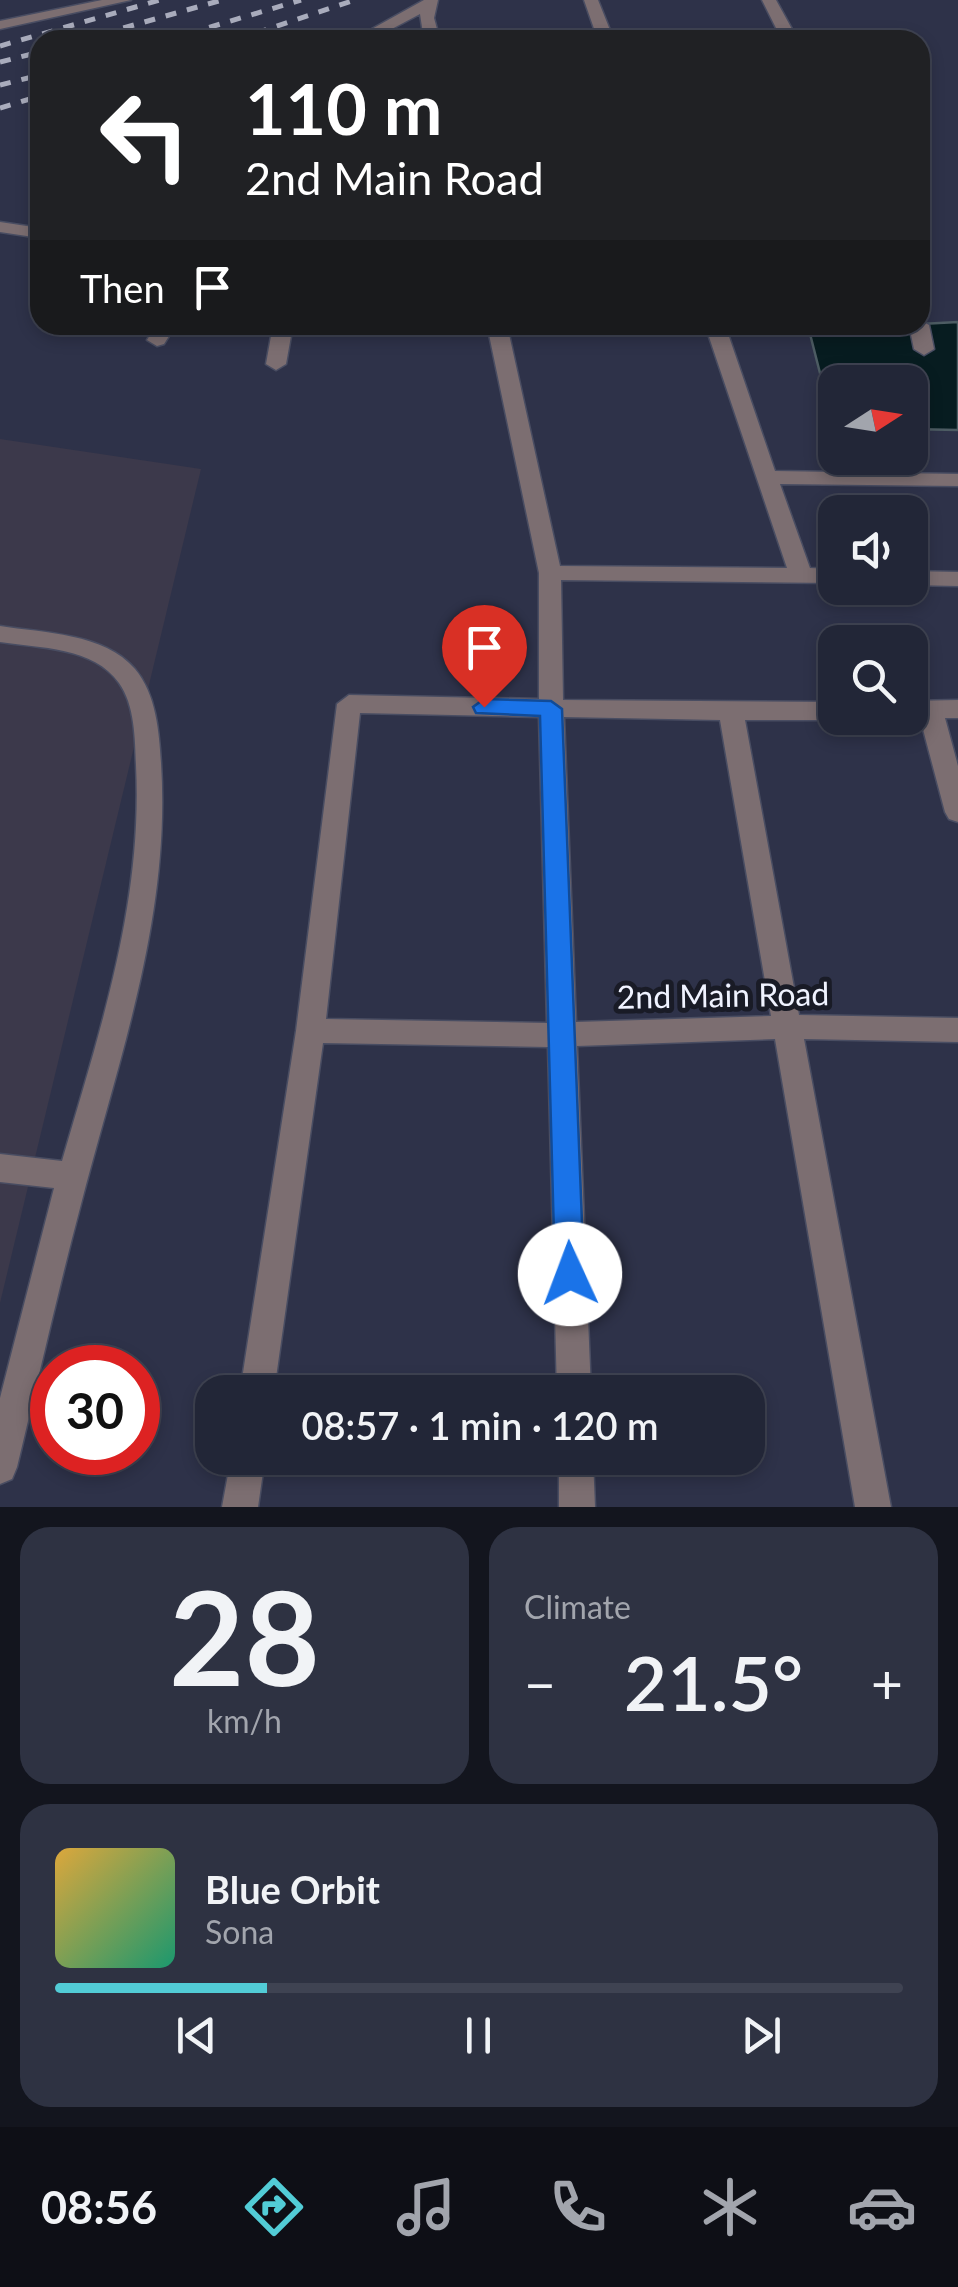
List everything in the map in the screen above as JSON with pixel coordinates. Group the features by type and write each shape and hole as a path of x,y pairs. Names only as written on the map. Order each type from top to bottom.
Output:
{"street":[{"path":"0,25 124,0"},
{"path":"591,0 602,30"},
{"path":"769,0 785,30"},
{"path":"379,30 429,3 431,30"},
{"path":"0,227 30,231"},
{"path":"276,364 281,335"},
{"path":"499,335 550,573 573,1375"},
{"path":"719,335 801,576"},
{"path":"920,335 924,350"},
{"path":"769,477 958,480"},
{"path":"550,573 818,576"},
{"path":"928,578 958,579"},
{"path":"0,634 78,648 113,662 136,688 146,731 152,821 148,892 132,973 73,1176 0,1467"},
{"path":"259,1375 310,1031 349,704 818,711"},
{"path":"928,710 958,709"},
{"path":"731,712 873,1507"},
{"path":"928,731 958,812"},
{"name":"2nd Main Road","path":"310,1031 562,1036 789,1027 958,1030"},
{"path":"0,1168 73,1176"},
{"path":"240,1507 245,1475"},
{"path":"576,1475 577,1507"}],"shaded area":[{"path":"958,322 958,430 928,429 928,365 818,365 810,335 930,335 930,324"},
{"path":"0,439 201,469 0,1303"}],"railway":[{"path":"56,30 160,0"},
{"path":"116,30 222,0"},
{"path":"200,30 301,0"},
{"path":"265,30 355,0"},
{"path":"0,46 30,37"},
{"path":"0,62 30,54"},
{"path":"0,85 30,78"},
{"path":"0,108 30,99"}],"route":[{"path":"484,707 551,709 570,1274"}]}
